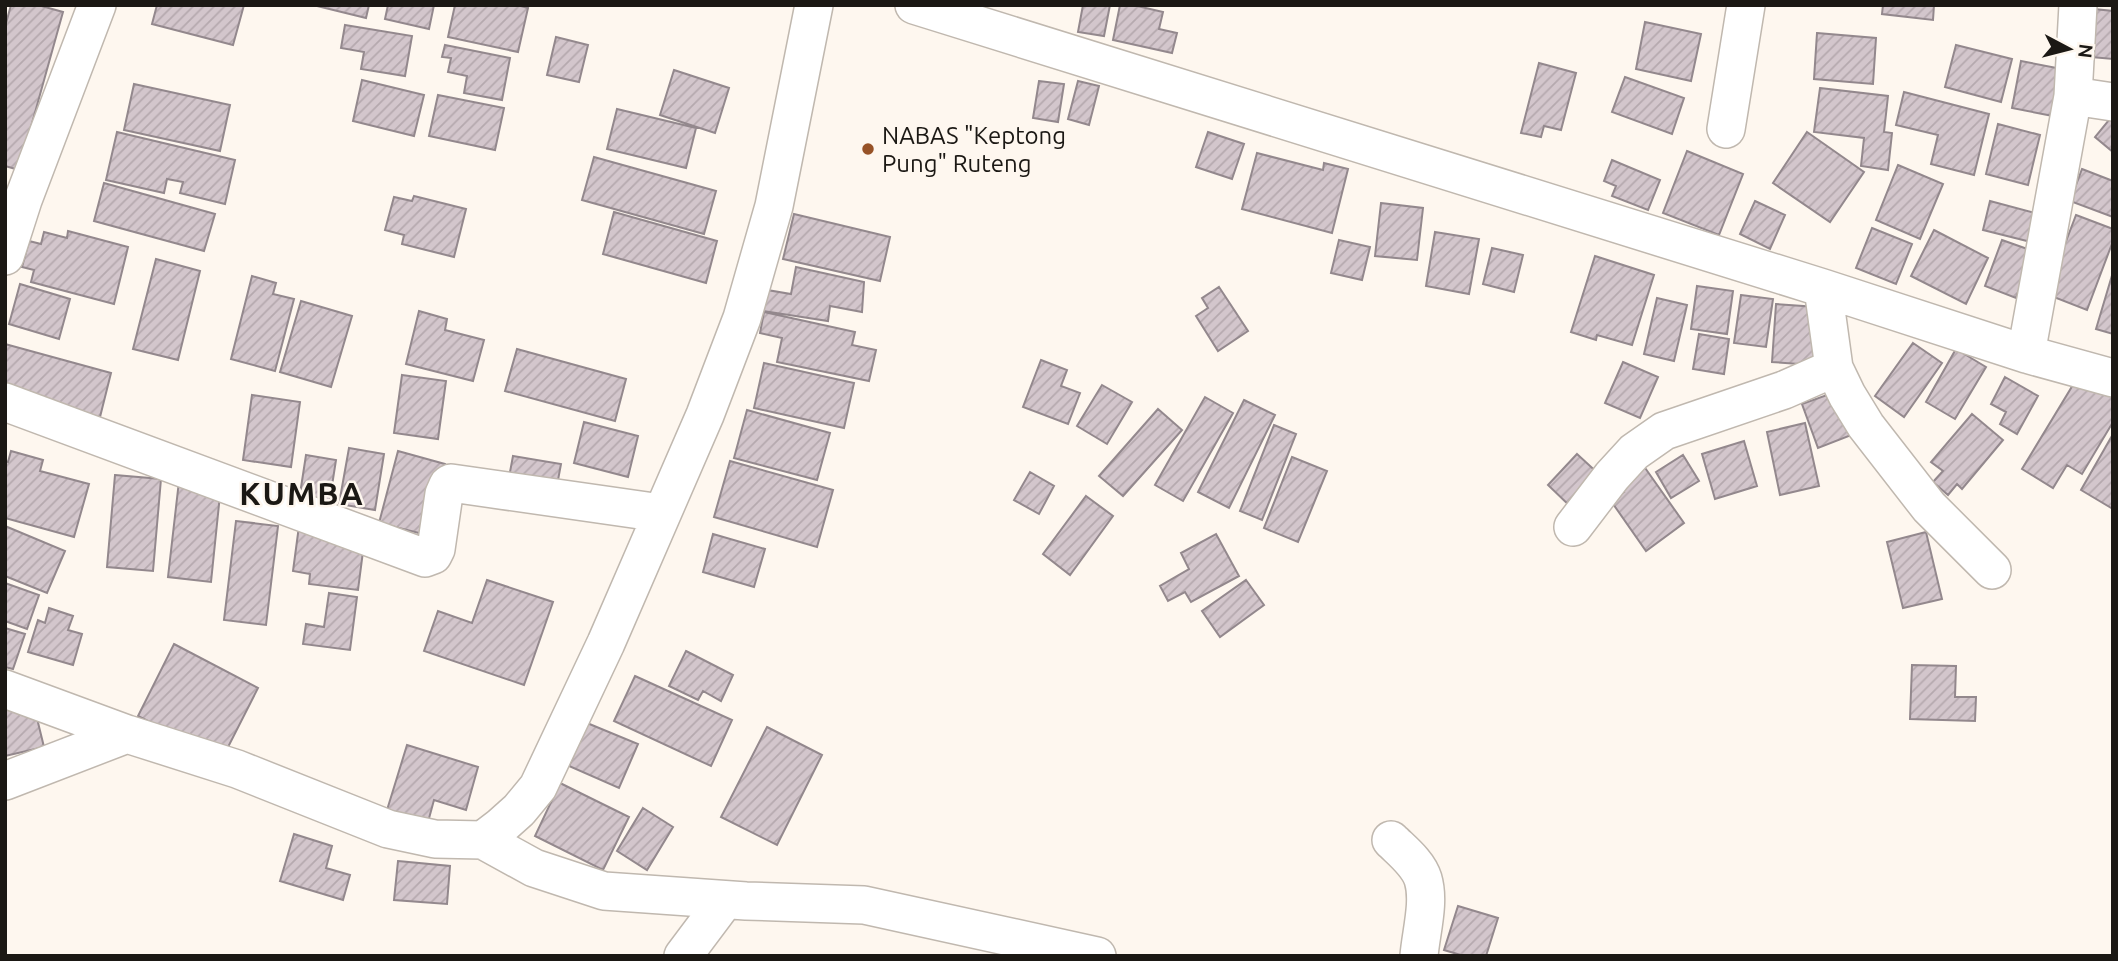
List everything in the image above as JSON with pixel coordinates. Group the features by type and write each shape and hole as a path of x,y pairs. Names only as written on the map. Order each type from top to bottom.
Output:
{"street":[{"path":"5,256 23,200 97,5"},
{"path":"483,840 519,810 538,787 606,643 705,415 742,318 774,206 814,5"},
{"path":"914,5 1823,288 2026,354 2113,378"},
{"path":"1726,129 1746,5"},
{"path":"2026,354 2073,96 2078,5"},
{"path":"2073,96 2113,102"},
{"path":"1823,288 1834,368 1866,426 1929,507 1992,570"},
{"path":"1573,527 1634,452 1664,431 1784,390 1834,368"},
{"path":"5,402 425,558 433,555 436,549 444,494 451,484 662,513"},
{"path":"5,689 127,734 237,769 388,829 435,839 483,840 534,868 604,891 725,900 864,905 1097,956"},
{"path":"5,781 127,734"},
{"path":"1391,840 1411,860 1422,877 1425,894 1419,956"},
{"path":"683,956 725,900"}],"building":[{"path":"11,5 38,5 63,12 19,170 5,166 5,27"},
{"path":"157,5 244,5 233,45 152,24"},
{"path":"313,5 369,5 366,18"},
{"path":"388,5 434,5 429,29 385,19"},
{"path":"455,5 517,5 528,8 518,52 448,37"},
{"path":"1083,5 1110,5 1104,36 1078,32"},
{"path":"1120,5 1163,12 1159,29 1177,33 1172,53 1113,40"},
{"path":"1883,5 1934,5 1933,20 1882,14"},
{"path":"2084,8 2113,11 2113,59 2080,56"},
{"path":"1645,22 1701,34 1691,81 1636,69"},
{"path":"345,25 412,36 405,76 361,69 364,52 341,48"},
{"path":"1817,33 1876,38 1873,84 1814,79"},
{"path":"556,37 588,45 579,82 547,75"},
{"path":"445,45 510,58 502,100 464,93 467,76 448,72 451,58 442,57"},
{"path":"1956,45 2012,59 2001,102 1945,87"},
{"path":"2021,61 2062,69 2053,116 2012,108"},
{"path":"1539,63 1576,73 1561,130 1544,126 1541,137 1521,133"},
{"path":"674,70 729,88 715,133 660,115"},
{"path":"1625,77 1684,98 1672,134 1612,112"},
{"path":"362,80 424,95 414,136 353,121"},
{"path":"1039,81 1064,84 1058,122 1033,118"},
{"path":"1078,81 1099,86 1089,125 1068,119"},
{"path":"134,84 230,105 220,151 124,130"},
{"path":"1820,88 1888,96 1884,132 1892,133 1888,170 1861,166 1864,138 1814,132"},
{"path":"1904,92 1989,114 1974,175 1931,164 1938,135 1896,125"},
{"path":"438,95 504,108 495,150 429,136"},
{"path":"617,109 696,128 686,168 607,149"},
{"path":"2113,115 2113,152 2095,137"},
{"path":"1998,124 2040,135 2028,185 1986,174"},
{"path":"117,132 235,160 225,204 180,193 183,182 167,179 164,193 106,180"},
{"path":"1208,132 1244,144 1232,179 1196,167"},
{"path":"1807,132 1864,172 1830,222 1773,183"},
{"path":"1687,151 1743,174 1719,235 1663,213"},
{"path":"1257,153 1323,170 1324,163 1348,169 1332,233 1242,209"},
{"path":"594,157 716,191 704,234 582,200"},
{"path":"1612,160 1660,180 1648,210 1612,196 1616,186 1604,181"},
{"path":"1898,165 1943,184 1920,239 1876,220"},
{"path":"2082,169 2113,181 2113,217 2070,201"},
{"path":"104,183 215,214 204,251 94,221"},
{"path":"414,196 466,209 454,257 402,244 404,235 385,230 394,197 412,201"},
{"path":"1755,201 1785,215 1770,249 1740,234"},
{"path":"1990,201 2039,214 2031,242 1983,230"},
{"path":"1381,203 1423,208 1417,260 1375,256"},
{"path":"614,212 717,241 706,283 603,254"},
{"path":"794,214 890,237 880,281 783,259"},
{"path":"2076,215 2113,229 2113,241 2087,310 2046,294"},
{"path":"1872,228 1912,244 1896,284 1856,268"},
{"path":"1934,230 1988,258 1966,304 1911,276"},
{"path":"68,231 128,247 114,304 31,282 34,270 22,267 29,241 41,244 44,232 67,238"},
{"path":"1435,232 1479,239 1469,294 1426,286"},
{"path":"1339,240 1370,247 1362,280 1331,273"},
{"path":"2002,240 2033,251 2016,298 1985,286"},
{"path":"1492,248 1523,255 1514,292 1483,284"},
{"path":"1595,256 1654,275 1632,345 1597,335 1596,340 1571,332"},
{"path":"156,259 200,271 178,360 133,349"},
{"path":"796,267 864,282 862,312 830,306 828,321 763,311 767,290 791,294"},
{"path":"2113,272 2113,334 2096,329"},
{"path":"252,276 276,283 273,294 294,299 275,371 231,359"},
{"path":"20,284 70,299 59,339 9,324"},
{"path":"1697,286 1733,291 1727,334 1691,329"},
{"path":"1219,287 1248,331 1218,351 1196,316 1208,308 1202,298"},
{"path":"1741,295 1773,299 1766,347 1734,343"},
{"path":"1657,298 1687,305 1674,361 1644,354"},
{"path":"301,301 352,316 331,387 280,372"},
{"path":"1776,304 1817,307 1813,365 1772,362"},
{"path":"419,311 447,319 445,330 484,340 473,381 406,364"},
{"path":"764,312 855,332 852,345 876,350 869,381 777,362 782,338 760,333"},
{"path":"1699,334 1729,339 1724,374 1693,369"},
{"path":"1913,343 1942,363 1904,417 1875,396"},
{"path":"5,344 111,373 99,421 5,396"},
{"path":"517,349 626,379 615,421 505,391"},
{"path":"1956,349 1986,367 1955,419 1926,402"},
{"path":"1041,360 1067,370 1061,386 1080,393 1068,424 1023,407"},
{"path":"1623,362 1658,377 1640,418 1605,403"},
{"path":"764,363 854,383 844,428 754,408"},
{"path":"402,375 446,381 438,439 394,433"},
{"path":"2079,375 2113,396 2113,422 2082,474 2067,465 2053,488 2022,469"},
{"path":"2005,377 2038,396 2017,434 2000,424 2006,412 1991,404"},
{"path":"1102,385 1132,402 1107,444 1077,426"},
{"path":"1838,391 1854,434 1818,448 1802,404"},
{"path":"252,395 300,402 291,467 243,460"},
{"path":"1205,397 1233,413 1183,501 1155,485"},
{"path":"1244,400 1275,415 1229,508 1198,492"},
{"path":"1158,409 1182,430 1123,496 1099,476"},
{"path":"747,410 830,433 817,480 734,458"},
{"path":"1972,414 2003,440 1962,489 1957,484 1948,495 1933,482 1943,471 1931,462"},
{"path":"584,422 638,436 628,477 574,463"},
{"path":"1805,423 1819,486 1780,495 1767,432"},
{"path":"1274,425 1296,434 1262,520 1240,511"},
{"path":"2113,434 2113,509 2081,490"},
{"path":"1744,441 1757,486 1715,499 1702,454"},
{"path":"349,448 384,454 375,510 339,504"},
{"path":"11,451 43,460 40,471 89,484 74,537 5,518 5,461 8,462"},
{"path":"398,451 445,464 427,535 379,523"},
{"path":"1577,454 1601,476 1573,509 1548,485"},
{"path":"306,455 336,460 328,511 298,507"},
{"path":"1683,455 1699,481 1671,498 1656,472"},
{"path":"513,456 561,464 555,496 507,488"},
{"path":"1292,457 1327,471 1298,542 1264,528"},
{"path":"730,461 833,490 817,547 714,517"},
{"path":"1643,465 1684,523 1646,551 1611,501 1624,492 1618,483"},
{"path":"1030,472 1054,486 1039,514 1014,500"},
{"path":"115,475 161,479 153,571 107,567"},
{"path":"179,481 221,485 211,582 168,577"},
{"path":"1086,496 1113,516 1070,575 1043,554"},
{"path":"236,521 278,526 266,625 224,620"},
{"path":"5,526 65,551 47,593 5,576"},
{"path":"299,526 365,536 358,590 309,584 310,574 293,571"},
{"path":"1926,532 1942,599 1903,608 1887,542"},
{"path":"713,534 765,549 754,587 703,572"},
{"path":"1216,534 1239,576 1191,602 1185,592 1168,601 1160,586 1189,569 1181,553"},
{"path":"487,580 553,602 524,685 424,651 438,611 472,623"},
{"path":"1246,580 1264,605 1220,637 1202,611"},
{"path":"5,583 39,595 27,629 5,621"},
{"path":"329,593 357,597 350,650 303,644 306,624 324,627"},
{"path":"49,608 73,616 68,630 82,634 73,665 28,652 38,620 45,623"},
{"path":"5,628 25,634 13,669 5,667"},
{"path":"174,644 258,688 222,759 138,716"},
{"path":"686,651 733,675 721,701 703,691 698,700 669,686"},
{"path":"1912,665 1956,666 1955,697 1976,697 1975,721 1910,719"},
{"path":"635,676 732,720 711,766 614,721"},
{"path":"33,702 44,747 5,756 5,708"},
{"path":"587,723 638,744 619,788 569,766"},
{"path":"767,727 822,755 777,845 721,817"},
{"path":"407,745 478,767 466,810 434,800 428,822 387,810"},
{"path":"560,783 629,817 603,870 535,836"},
{"path":"643,808 673,827 647,870 617,851"},
{"path":"294,834 332,846 326,868 350,875 343,900 280,881"},
{"path":"398,861 450,866 447,904 394,900"},
{"path":"1458,906 1498,918 1486,956 1464,956 1444,950"}],"place":[{"name":"NABAS \"Keptong Pung\" Ruteng","path":"868,149"}],"district":[{"name":"KUMBA","path":"302,493"}]}
